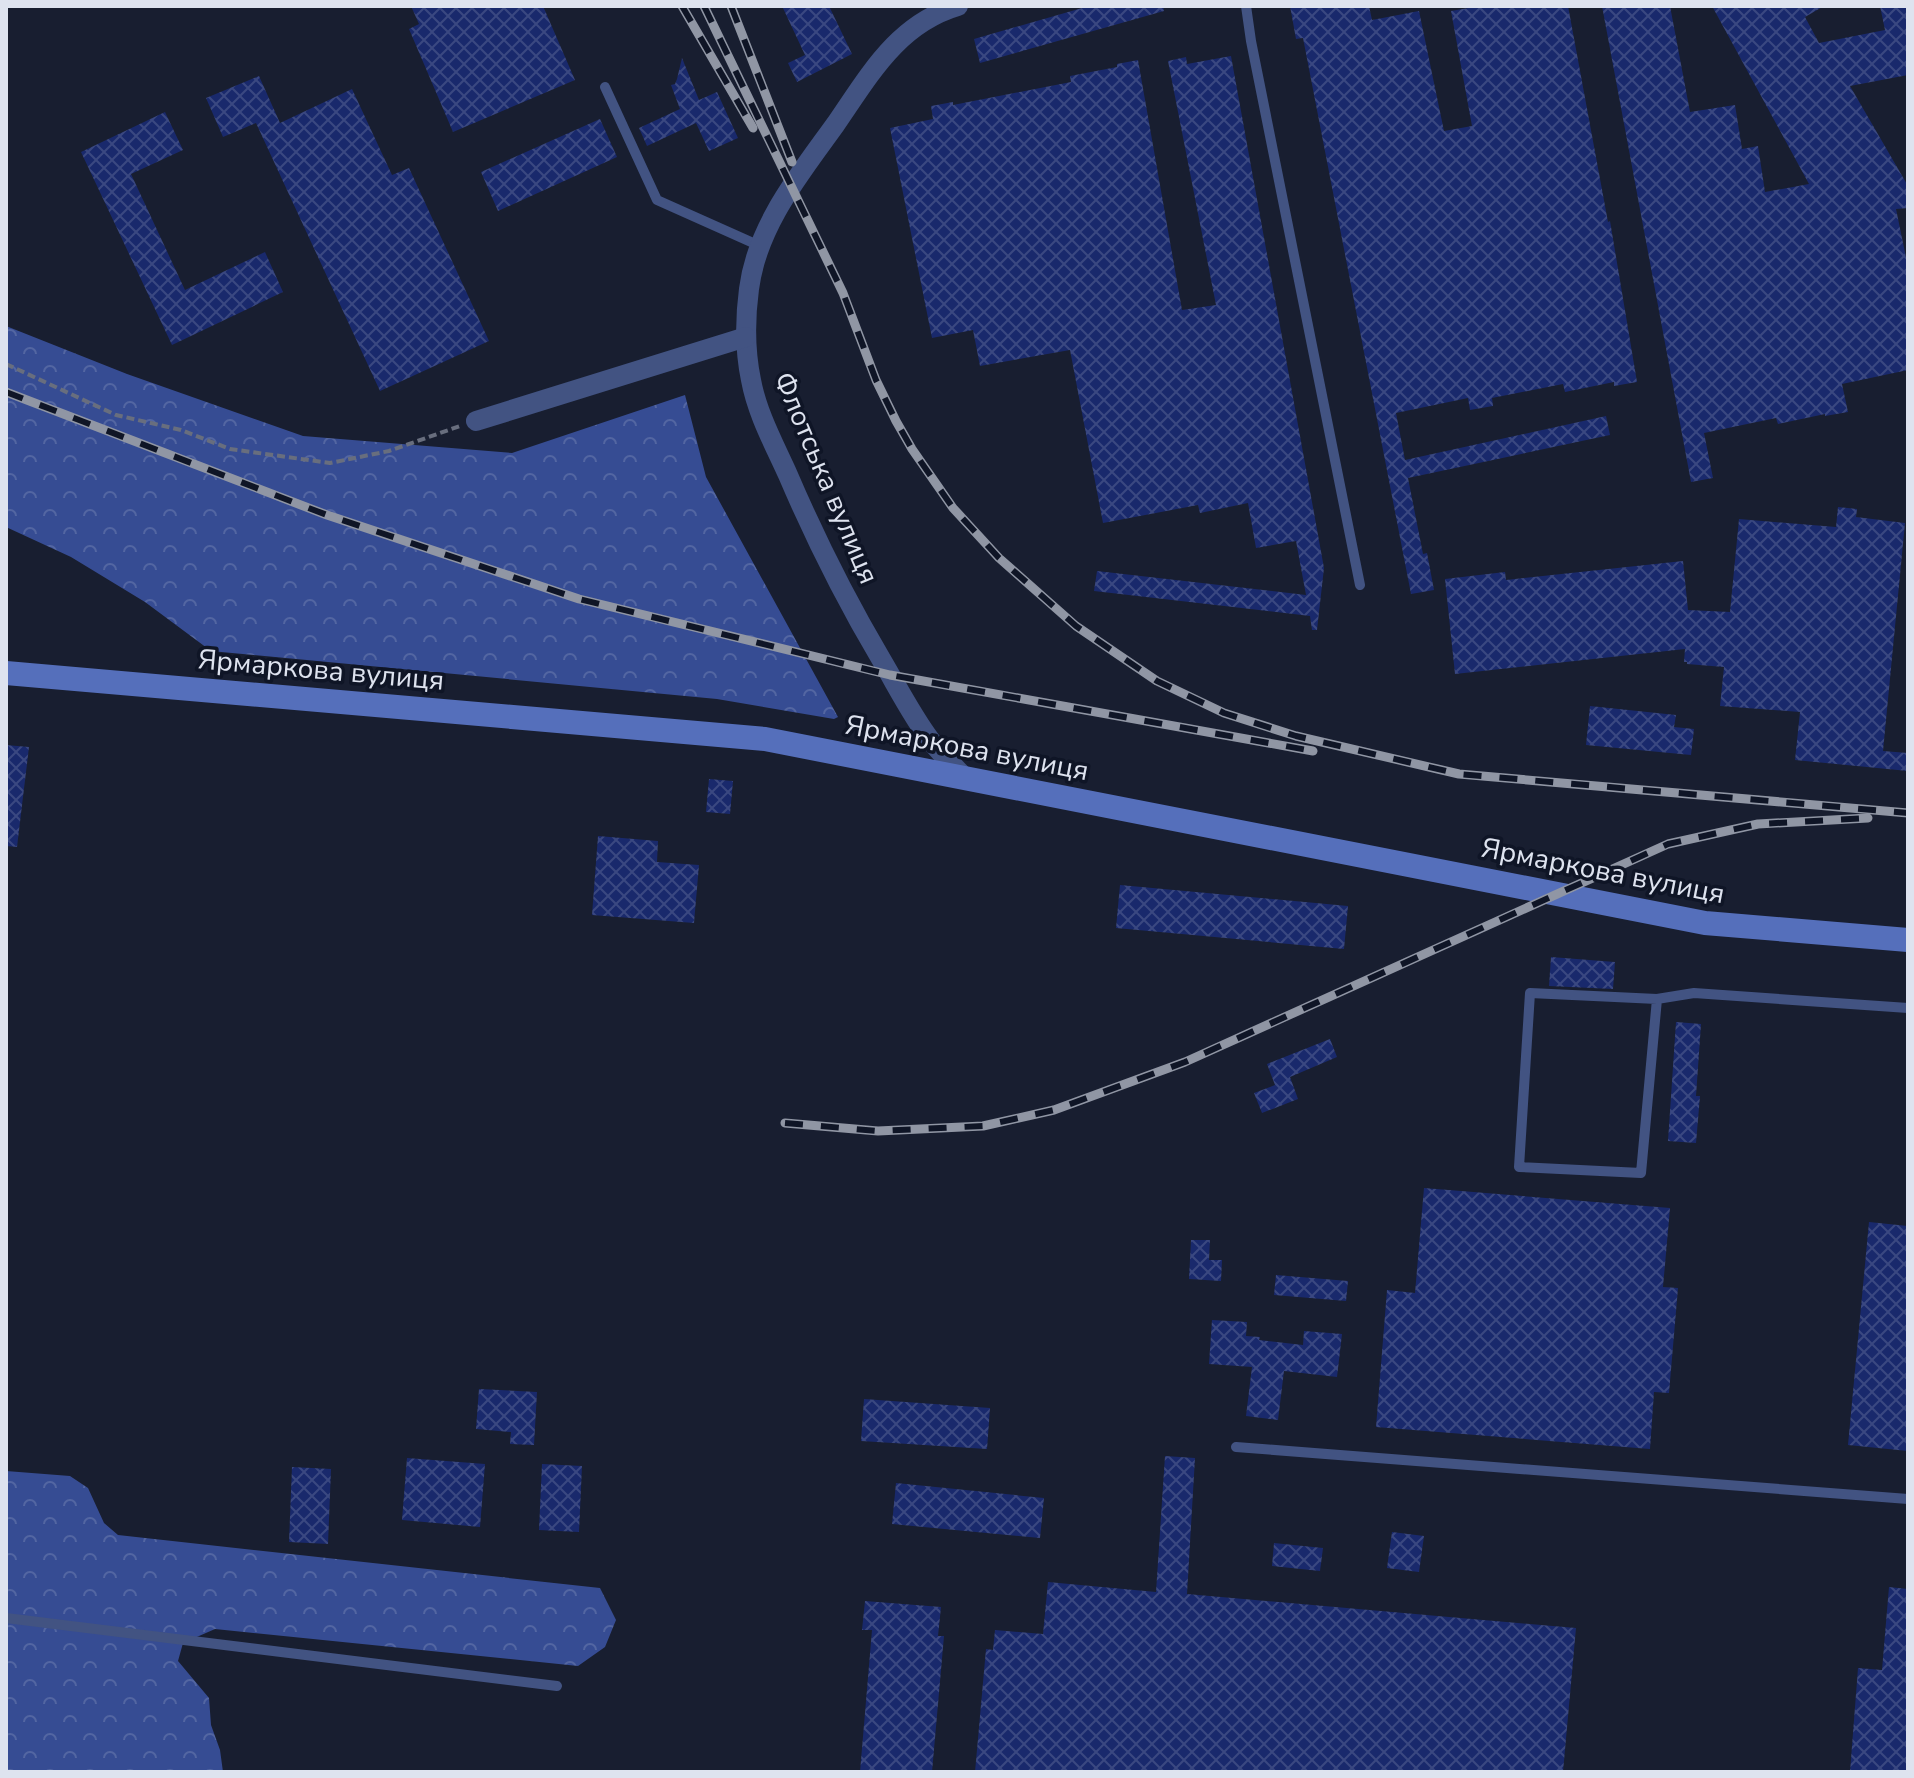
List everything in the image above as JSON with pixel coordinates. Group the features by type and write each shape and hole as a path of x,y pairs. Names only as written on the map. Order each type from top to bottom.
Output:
{"street":[{"name":"Флотська вулиця","path":"958,6 922,20 895,43 792,186 760,246 749,288 746,337 751,379 760,411 853,611 931,740 964,777"},
{"path":"476,421 746,337"},
{"name":"Ярмаркова вулиця","path":"6,673 765,739 1705,923 1908,940"}],"lane":[{"path":"1246,6 1360,585"},
{"path":"605,87 657,200 760,246"},
{"path":"1657,999 1641,1173 1519,1167 1530,993 1657,999 1694,993 1908,1008"},
{"path":"1236,1447 1908,1499"},
{"path":"6,1618 557,1686"}],"path":[{"path":"6,364 116,415 181,430 230,449 330,463 389,451 476,421"}],"green space":[{"path":"6,326 127,374 303,436 512,453 685,395 706,477 838,717 834,719 717,699 211,651 145,602 71,557 6,527"},
{"path":"6,1471 70,1476 88,1488 104,1523 118,1535 600,1588 616,1620 605,1647 578,1666 215,1629 183,1643 178,1661 209,1698 211,1725 220,1750 223,1772 6,1772"}],"building":[{"path":"411,6 543,6 575,80 453,132 409,29 419,24"},
{"path":"782,6 829,6 852,54 797,82 788,63 805,55"},
{"path":"1089,6 1163,6 1164,11 980,63 974,39"},
{"path":"1290,6 1369,6 1372,20 1419,11 1444,131 1472,126 1451,11 1480,6 1568,6 1610,221 1637,382 1614,386 1614,382 1565,392 1563,384 1492,398 1493,406 1470,410 1468,398 1396,413 1405,460 1606,416 1610,435 1408,478 1423,554 1427,553 1434,590 1411,594 1303,38 1296,39"},
{"path":"1602,6 1670,6 1690,112 1735,105 1742,149 1758,146 1765,192 1809,184 1712,6 1824,6 1805,17 1819,43 1885,30 1880,6 1908,6 1908,75 1850,86 1908,186 1908,208 1896,209 1908,267 1908,370 1842,384 1848,412 1778,424 1776,418 1704,433 1713,478 1691,482"},
{"path":"1231,56 1324,568 1317,630 1312,630 1310,616 1094,591 1097,571 1306,595 1296,541 1256,548 1248,503 1200,513 1198,505 1103,523 1070,350 980,366 973,330 932,338 890,128 933,119 931,106 953,102 953,105 1071,82 1070,76 1138,60 1182,310 1216,305 1168,61 1186,57 1187,64"},
{"path":"682,58 699,100 717,92 738,138 709,151 696,123 647,146 639,128 680,109 671,85 675,84"},
{"path":"259,76 280,123 352,89 392,175 409,168 489,341 380,391 256,123 223,137 206,98"},
{"path":"165,112 183,150 131,174 185,290 265,252 283,292 172,345 81,152"},
{"path":"600,119 617,157 498,211 481,172"},
{"path":"1838,507 1857,509 1856,517 1905,523 1883,751 1908,753 1908,771 1795,760 1800,712 1720,706 1724,667 1687,664 1684,662 1685,649 1455,674 1445,579 1505,572 1506,580 1683,561 1688,610 1730,612 1739,519 1836,527"},
{"path":"1590,706 1676,715 1674,727 1694,729 1691,755 1586,745"},
{"path":"6,745 29,747 17,847 6,846"},
{"path":"709,779 733,781 730,814 706,812"},
{"path":"598,836 658,841 657,862 699,865 694,923 592,915"},
{"path":"1120,885 1348,906 1344,949 1116,928"},
{"path":"1551,957 1615,962 1613,989 1549,986"},
{"path":"1676,1022 1701,1024 1696,1143 1668,1141"},
{"path":"1330,1039 1337,1057 1290,1077 1298,1099 1262,1113 1254,1093 1275,1085 1267,1064"},
{"path":"1424,1188 1670,1208 1663,1287 1678,1288 1669,1393 1654,1392 1650,1449 1376,1427 1387,1290 1415,1293"},
{"path":"1869,1222 1908,1226 1908,1451 1848,1445"},
{"path":"1191,1240 1210,1240 1209,1260 1222,1260 1221,1281 1189,1279"},
{"path":"1276,1275 1348,1281 1346,1301 1274,1295"},
{"path":"1212,1320 1247,1322 1246,1336 1303,1345 1304,1331 1342,1334 1337,1377 1284,1371 1278,1420 1246,1416 1252,1367 1209,1364"},
{"path":"479,1389 537,1392 534,1445 510,1444 511,1432 476,1429"},
{"path":"864,1399 990,1408 987,1449 861,1441"},
{"path":"1165,1456 1195,1458 1187,1594 1576,1628 1563,1772 975,1772 986,1649 993,1650 995,1630 1043,1634 1048,1582 1156,1592"},
{"path":"407,1458 485,1464 480,1527 402,1520"},
{"path":"542,1464 582,1466 579,1532 539,1530"},
{"path":"292,1467 331,1469 328,1544 289,1542"},
{"path":"896,1483 1044,1498 1040,1538 892,1524"},
{"path":"1392,1532 1424,1536 1419,1572 1387,1568"},
{"path":"1274,1543 1323,1548 1320,1571 1272,1566"},
{"path":"1889,1587 1908,1589 1908,1772 1850,1772 1858,1668 1882,1670"},
{"path":"865,1601 941,1607 938,1636 944,1636 932,1772 860,1772 872,1630 862,1630"}],"railway":[{"path":"682,6 753,128"},
{"path":"704,6 843,293 876,380 912,449 953,508 999,558 1076,626 1157,681 1224,713 1296,736 1459,774 1908,813"},
{"path":"731,6 792,162"},
{"path":"6,392 327,515 579,599 890,675 1313,751"},
{"path":"785,1123 878,1131 983,1126 1054,1110 1185,1062 1668,844 1758,824 1868,818"}]}
